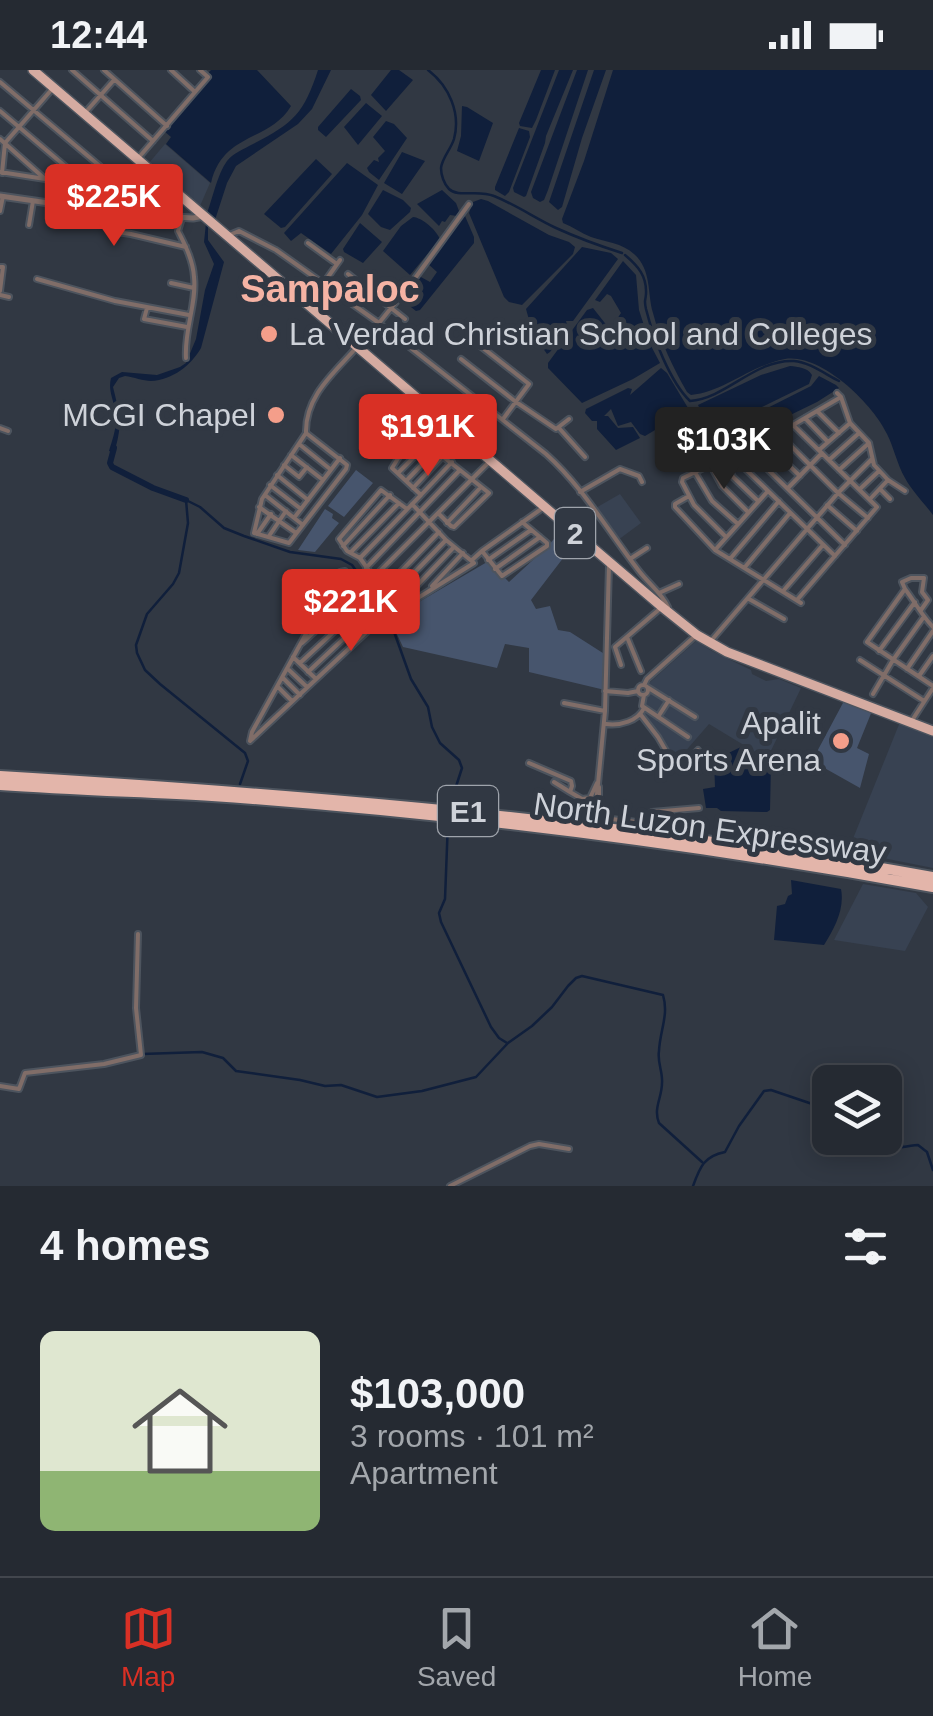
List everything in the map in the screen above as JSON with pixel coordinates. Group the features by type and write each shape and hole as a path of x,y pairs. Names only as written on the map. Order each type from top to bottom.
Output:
{"highway":[{"name":"2","path":"32,70 697,634 742,659 933,731"},
{"name":"North Luzon Expressway","path":"0,776 212,789 476,812 722,843 933,878"},
{"name":"North Luzon Expressway","path":"0,786 212,796 441,818 648,842 933,888"},
{"path":"827,868 854,876 866,885"},
{"path":"912,892 933,888"}],"street":[{"path":"72,70 154,141"},
{"path":"104,70 167,126"},
{"path":"170,70 195,92"},
{"path":"137,160 208,78 200,70"},
{"path":"84,114 115,79"},
{"path":"0,82 101,167"},
{"path":"53,88 3,141 1,172 128,192 148,169"},
{"path":"176,102 182,107"},
{"path":"0,111 78,177 80,184"},
{"path":"3,141 46,178"},
{"path":"106,188 110,231 186,246"},
{"path":"0,210 1,196 109,212 207,219"},
{"path":"29,225 33,201"},
{"path":"379,323 469,204"},
{"path":"182,218 178,230 194,271 186,358"},
{"path":"227,236 236,231 276,250 379,323 572,478 665,600 665,610 615,648 621,664"},
{"path":"308,242 338,262 323,284"},
{"path":"0,267 4,270 0,290 9,297"},
{"path":"348,274 406,318"},
{"path":"37,279 189,315"},
{"path":"171,283 194,288"},
{"path":"147,308 144,319 187,327"},
{"path":"474,341 529,384 503,419"},
{"path":"306,433 340,458 346,469 288,544 254,533 270,485 306,433 313,397 357,347"},
{"path":"461,358 516,402 558,428 585,457"},
{"path":"726,537 694,505 682,480 818,412 839,395 850,423 869,443 879,471 904,491"},
{"path":"818,412 839,433"},
{"path":"806,418 828,442"},
{"path":"558,428 568,419"},
{"path":"788,488 850,423"},
{"path":"688,496 674,505 716,550 799,601 876,506 793,425"},
{"path":"0,428 8,431"},
{"path":"402,452 393,442 408,429 488,492 454,526 438,514"},
{"path":"778,432 868,518"},
{"path":"829,460 858,434"},
{"path":"418,436 392,466 420,495"},
{"path":"762,440 800,476"},
{"path":"839,470 869,443"},
{"path":"298,444 331,470"},
{"path":"398,473 427,444"},
{"path":"746,448 845,545"},
{"path":"406,481 435,450"},
{"path":"291,455 323,480"},
{"path":"731,455 835,556"},
{"path":"413,488 443,456"},
{"path":"294,518 340,458"},
{"path":"724,458 733,477 758,501"},
{"path":"709,642 872,458"},
{"path":"298,646 362,589 489,459"},
{"path":"360,558 452,462"},
{"path":"710,464 722,486 748,512"},
{"path":"284,466 298,477 307,467"},
{"path":"366,568 461,469"},
{"path":"580,492 620,469 639,476 642,482"},
{"path":"859,489 879,471"},
{"path":"695,472 712,501 738,524"},
{"path":"277,475 308,500"},
{"path":"870,499 888,480"},
{"path":"270,485 301,509"},
{"path":"447,523 482,487"},
{"path":"880,489 890,499"},
{"path":"316,490 324,498"},
{"path":"407,509 382,490 339,538 342,546 360,558 371,580 391,602 413,601 474,563 412,504"},
{"path":"716,550 768,491"},
{"path":"265,495 304,525"},
{"path":"342,546 390,496"},
{"path":"730,560 779,501"},
{"path":"352,552 399,503"},
{"path":"827,506 857,531"},
{"path":"260,507 296,534"},
{"path":"472,560 544,507"},
{"path":"268,536 286,512"},
{"path":"744,568 790,513"},
{"path":"257,534 271,514"},
{"path":"482,550 500,576 547,546 522,522"},
{"path":"488,560 531,530"},
{"path":"382,590 438,532"},
{"path":"495,569 540,537"},
{"path":"388,600 446,540"},
{"path":"783,591 823,545"},
{"path":"404,599 455,546"},
{"path":"630,559 647,548"},
{"path":"428,590 463,553"},
{"path":"595,815 605,710 609,560"},
{"path":"341,571 362,589 373,626 250,741 341,571"},
{"path":"908,669 933,629 902,583 904,580 924,578 922,592 928,600 921,610"},
{"path":"334,582 352,598"},
{"path":"659,593 679,584"},
{"path":"906,589 867,641 933,687 911,722"},
{"path":"328,592 344,605"},
{"path":"748,598 784,619"},
{"path":"300,664 366,602"},
{"path":"880,651 915,602"},
{"path":"317,612 328,620"},
{"path":"308,672 371,613"},
{"path":"873,694 923,618"},
{"path":"312,621 320,627"},
{"path":"605,691 628,693 646,686 653,674 697,634"},
{"path":"627,637 640,671"},
{"path":"919,676 933,656"},
{"path":"293,658 316,679"},
{"path":"860,660 924,702"},
{"path":"288,668 307,687"},
{"path":"282,678 300,695"},
{"path":"646,686 648,691 641,705 688,737"},
{"path":"646,686 695,717"},
{"path":"278,687 292,701"},
{"path":"638,690 644,696"},
{"path":"658,717 670,700"},
{"path":"564,704 605,710"},
{"path":"266,708 276,716"},
{"path":"604,724 620,724 641,714 644,708"},
{"path":"641,714 672,762 685,763 698,750"},
{"path":"529,763 568,779 572,783 570,792"},
{"path":"554,782 585,800 597,783"},
{"path":"597,783 601,817 645,823 652,812 699,808"},
{"path":"0,1086 18,1089 25,1073 104,1064 141,1055 136,1008 138,934"},
{"path":"450,1186 530,1146 569,1148"}],"shaded area":[{"path":"211,70 257,70 291,106 282,118 226,155 211,183 166,144 171,137 164,131 211,78"},
{"path":"318,70 331,70 312,109 298,124 236,166 215,220 207,213 227,161 296,115"},
{"path":"391,70 399,70 413,80 386,111 371,95"},
{"path":"541,70 555,70 532,128 520,126 519,123"},
{"path":"559,70 573,70 524,197 513,188"},
{"path":"577,70 588,70 548,190 540,202 531,192"},
{"path":"594,70 606,70 558,210 549,202"},
{"path":"613,70 933,70 933,515 908,483 887,434 870,409 844,383 814,364 785,359 715,389 691,395 687,392 659,333 640,260 624,247 563,223"},
{"path":"351,89 361,100 326,137 318,127"},
{"path":"366,103 382,116 358,145 344,127"},
{"path":"462,106 493,123 479,161 457,151"},
{"path":"386,121 407,138 379,180 367,168 374,160 379,162 385,151 373,137"},
{"path":"519,128 529,131 530,137 505,196 495,187"},
{"path":"165,144 210,183 200,206 149,163"},
{"path":"402,152 425,161 402,194 384,183"},
{"path":"316,159 332,174 281,228 264,214"},
{"path":"347,163 378,185 362,215 331,254 301,233 291,241 284,233"},
{"path":"383,190 411,208 390,230 368,214"},
{"path":"442,190 459,211 439,226 417,204"},
{"path":"481,199 575,247 573,254 522,305 504,297 469,213 473,202"},
{"path":"465,216 474,243 416,311 402,300 419,276 430,282 437,272 427,263"},
{"path":"413,217 429,225 440,239 410,275 383,251 401,226"},
{"path":"206,223 208,240 224,262 201,348 187,366 167,378 119,378 113,387 119,434 114,453 109,451 116,421 111,378 122,372 157,375 186,363 196,339 214,264 204,242"},
{"path":"360,223 382,242 363,263 343,249"},
{"path":"582,247 611,253 618,259 573,321 566,321 568,328 547,354 533,334 526,309"},
{"path":"623,261 636,275 639,310 660,363 582,403 548,368 548,363 587,310 593,308 608,327 613,325 621,313 611,296 607,294 600,302 595,300"},
{"path":"790,366 810,372 809,384 711,432 698,405 761,375"},
{"path":"661,368 687,411 645,436 631,422 618,426 611,409 604,416 618,428 633,427 640,438 616,450 597,429 597,421 585,413 586,409 628,388 632,389 630,395"},
{"path":"819,376 839,388 739,440 734,425 811,386"},
{"path":"356,470 373,483 344,517 328,506"},
{"path":"620,494 641,523 618,540 594,509"},
{"path":"325,509 339,523 315,552 298,550"},
{"path":"564,527 581,541 564,549 567,553 531,600 536,609 550,606 558,630 570,632 606,655 605,690 529,672 529,648 505,644 497,668 403,647 386,611 399,605 412,606 487,562 500,578 509,582"},
{"path":"696,641 766,681 779,679 801,688 767,759 709,724 676,762 672,760 641,708 650,693 648,684"},
{"name":"Apalit Sports Arena","path":"844,701 872,711 857,748 869,754 860,788 812,761"},
{"path":"900,722 933,734 933,868 848,851"},
{"path":"743,746 771,763 770,810 706,808 703,789 715,787 714,760"},
{"path":"791,880 841,889 840,911 824,945 774,940 777,906 785,904 792,894"},
{"path":"863,884 916,893 928,907 905,951 834,940"}],"waterway":[{"path":"428,70 447,92 456,120 454,139 441,168 449,189 494,196 556,228 622,253"},
{"path":"625,255 643,277 645,306 658,345 669,371 690,401 780,362 805,364 839,381"},
{"path":"114,448 112,467 186,500"},
{"path":"240,784 248,761 245,753 160,684 145,670 137,653 147,614 179,573 188,523 186,500 224,528 244,536 290,552 341,559 352,565 388,615 440,743 459,760 462,768 450,805"},
{"path":"448,821 441,922 491,1027 507,1043"},
{"path":"142,1054 202,1052 223,1058 236,1071 325,1086 341,1085 377,1097 422,1091 476,1077 582,976 663,995 665,1016 659,1055 662,1083 657,1118 702,1162"},
{"path":"693,1186 704,1163 725,1152 764,1091 812,1104"},
{"path":"902,1147 918,1145 927,1152 933,1170"}],"place":[{"name":"La Verdad Christian School and Colleges","path":"269,334"},
{"name":"MCGI Chapel","path":"276,415"},
{"name":"Apalit Sports Arena","path":"841,741"}],"district":[{"name":"Sampaloc","path":"330,289"}]}
